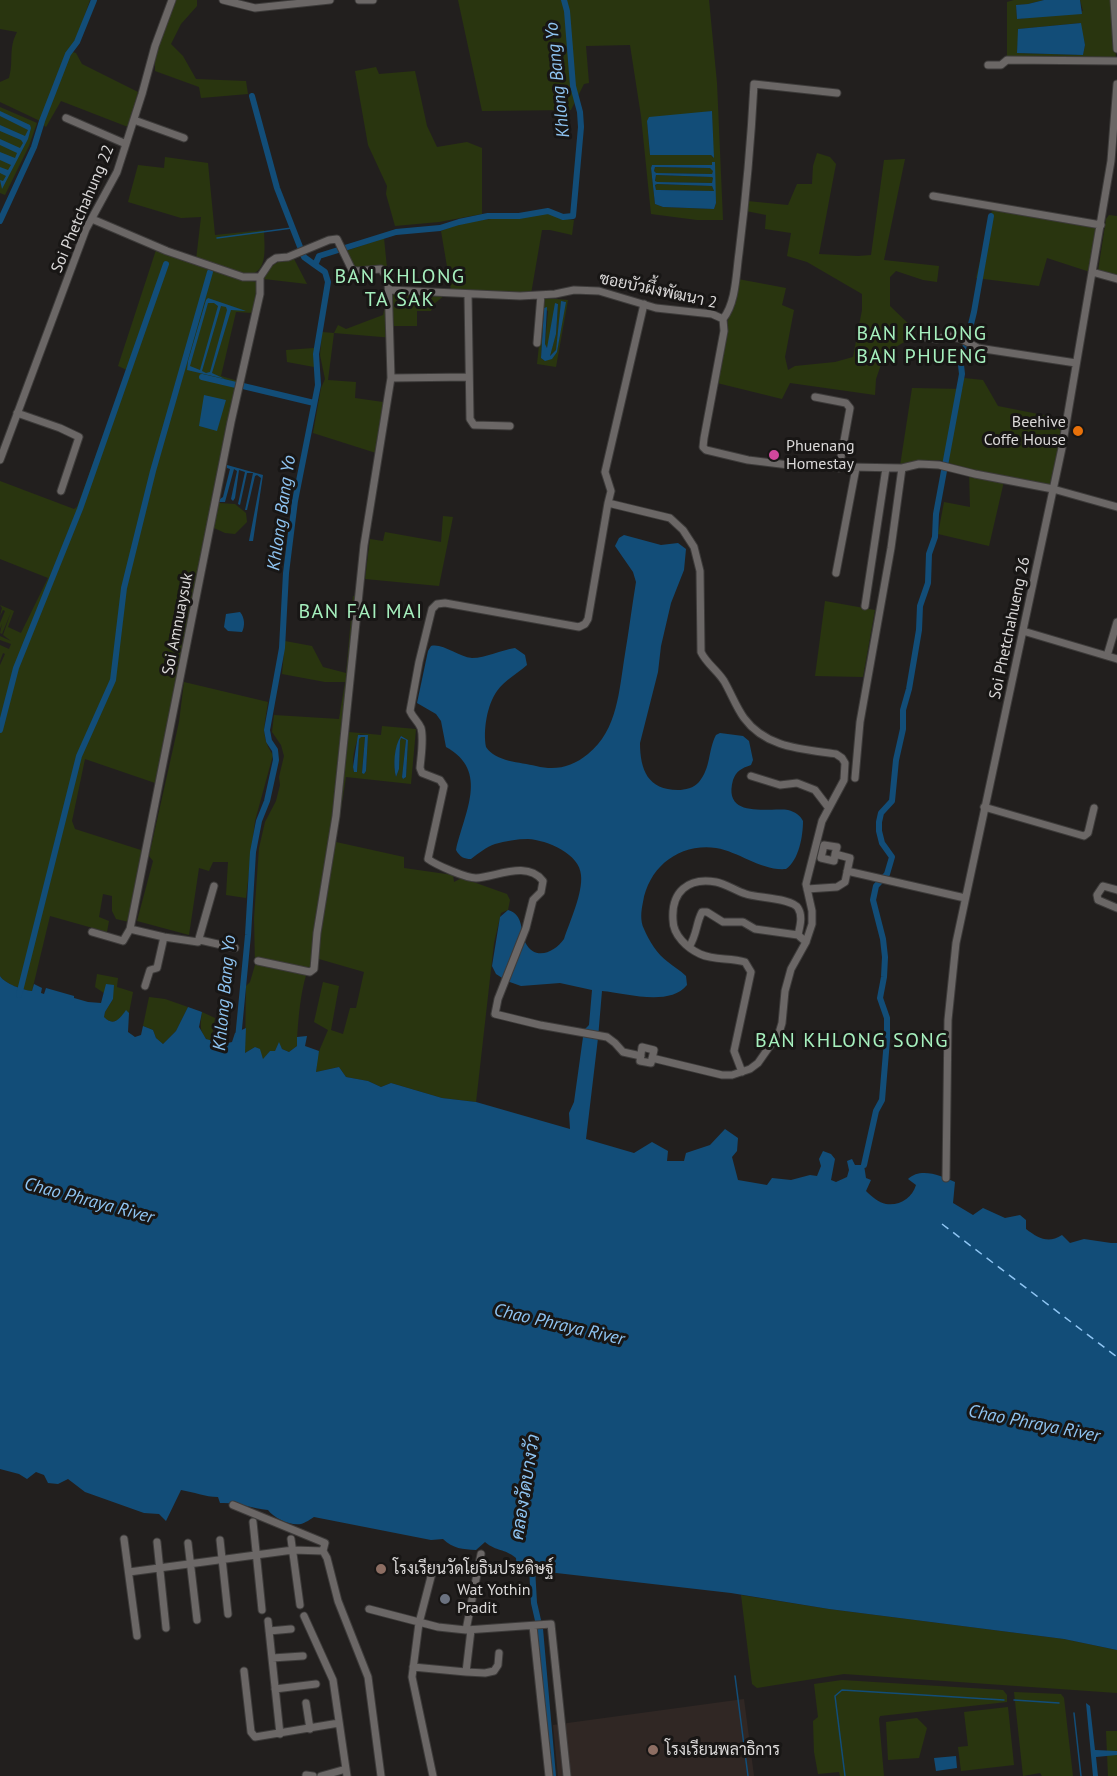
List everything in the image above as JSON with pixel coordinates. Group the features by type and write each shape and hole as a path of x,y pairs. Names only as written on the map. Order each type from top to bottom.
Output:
{"street":[{"name":"Soi Phetchahung 22","path":"0,460 75,258 92,219 117,172 155,46 172,0"},
{"path":"223,0 255,8 330,0"},
{"path":"359,0 373,0"},
{"path":"1114,0 1117,49"},
{"path":"988,65 1001,65 1007,60 1117,61"},
{"path":"723,320 728,314 736,276 750,160 754,84 837,93"},
{"name":"Soi Phetchahueng 26","path":"946,1178 948,1020 956,943 1068,416 1092,272 1114,161 1117,84"},
{"path":"66,118 126,144"},
{"path":"134,120 184,138"},
{"path":"933,196 1101,225"},
{"path":"92,219 167,251 243,277 260,277 270,262 337,239 352,270 381,269 386,275 389,290 391,378 364,544 336,816 316,933 314,969 310,972 258,961"},
{"path":"1092,272 1117,279"},
{"name":"Soi Amnuaysuk","path":"130,929 231,422 260,294 260,277"},
{"name":"ซอยบัวผึ้งพัฒนา 2","path":"389,290 520,296 574,290 599,291 674,311 712,314 723,320 724,331 703,447 706,450 748,460 797,466 902,468 919,464 939,465 1053,489 1117,507"},
{"path":"468,294 471,423 510,426"},
{"path":"537,343 541,295"},
{"path":"608,503 670,518 683,530 698,555 701,652 718,672 744,718 763,736 783,746 836,754 842,758 844,763 844,780 822,821 806,884 812,911 812,924 807,942 791,969 785,991 779,1033 758,1063 750,1069 732,1075 722,1075 652,1058 654,1050 642,1047 641,1056 623,1052 607,1037 540,1026 495,1014 497,1003 526,928 532,900 543,888 543,881 537,875 517,871 470,877 428,859 444,786 440,780 425,775 420,768 422,731 411,711 432,609 437,604 445,603 579,627 588,619 608,503 611,491 605,472 644,304"},
{"path":"922,337 938,339 949,336 978,348 1076,363"},
{"path":"391,378 469,377"},
{"path":"814,397 846,403 850,408 839,468"},
{"path":"17,413 79,437 61,491"},
{"path":"836,573 856,468"},
{"path":"864,606 886,468"},
{"path":"855,778 860,722 891,548 902,468"},
{"path":"1107,656 1117,622"},
{"path":"1023,631 1117,659"},
{"path":"751,776 780,785 797,783 815,790 828,807"},
{"path":"984,807 1084,836 1088,833 1094,808"},
{"path":"807,889 842,886 850,858 835,854"},
{"path":"847,871 965,898"},
{"path":"742,1072 735,1051 751,972 745,962 712,958 682,942 673,925 672,906 675,897 692,884 703,881 717,882 747,894 796,905 801,918 798,935"},
{"path":"200,940 203,921 214,886"},
{"path":"1117,890 1103,886 1097,895 1098,900 1117,908"},
{"path":"689,947 696,936 702,912 707,912 723,922 743,922 755,929 798,935 807,942"},
{"path":"92,932 123,941 130,929 234,948"},
{"path":"145,986 150,970 157,968 164,937"},
{"path":"233,1505 323,1540 325,1543 323,1551 338,1600 368,1677 381,1776"},
{"path":"253,1522 262,1610"},
{"path":"124,1539 137,1636"},
{"path":"291,1539 300,1605"},
{"path":"220,1540 228,1614"},
{"path":"157,1542 166,1628"},
{"path":"188,1543 197,1620"},
{"path":"129,1572 293,1550 323,1551"},
{"path":"466,1672 468,1630 476,1572 481,1554"},
{"path":"433,1776 416,1700 413,1667 419,1623 435,1569 476,1572"},
{"path":"369,1609 419,1623 468,1630 551,1624 567,1776"},
{"path":"304,1616 333,1680 346,1773 321,1776"},
{"path":"268,1621 279,1734"},
{"path":"535,1626 549,1776"},
{"path":"269,1631 291,1629"},
{"path":"413,1667 485,1673 494,1671 498,1665 499,1653"},
{"path":"272,1658 303,1656"},
{"path":"244,1671 251,1732 255,1737"},
{"path":"275,1689 316,1684"},
{"path":"306,1703 310,1729"},
{"path":"244,1739 339,1723"}],"shaded area":[{"name":"โรงเรียนพลาธิการ","path":"744,1699 754,1776 558,1776 553,1725"}],"green space":[{"path":"0,0 90,0 76,41 69,51 76,53 82,64 138,92 128,127 61,101 46,127 38,120 0,102 0,82 9,78 14,38 17,32 0,29"},
{"path":"175,0 197,0 197,6 181,24 171,44 183,56 196,79 246,81 248,94 201,98 199,87 155,71 153,61"},
{"path":"458,0 709,0 717,83 723,220 697,220 651,214 641,116 630,45 586,46 589,83 584,84 571,110 482,111","holes":["712,111 713,158 711,155 650,155 647,121","652,165 712,165 716,203 714,209 663,207 655,204"]},
{"path":"1044,0 1016,5 1017,19 1083,11 1080,0 1112,0 1116,57 1007,58 1007,2","holes":["1080,23 1085,45 1083,55 1017,53 1019,29"]},
{"path":"376,67 379,74 415,71 427,126 437,147 467,142 482,148 482,214 439,222 395,226 386,194 387,186 368,145 355,71"},
{"path":"0,107 37,123 29,146 5,195 0,193"},
{"path":"817,153 830,157 836,164 819,254 871,255 884,160 905,159 884,260 939,266 937,282 896,271 890,277 890,306 914,329 915,336 885,353 876,379 875,395 790,383 782,399 717,383 727,324 738,279 786,288 782,305 794,310 785,357 788,370 795,366 835,362 853,357 862,310 862,294 807,262 787,256 791,233 765,229 766,215 746,211 747,201 788,205 797,184 812,184 813,166"},
{"path":"165,157 208,163 215,235 264,230 265,250 260,269 249,275 196,260 201,217 181,218 128,202 138,165 164,168"},
{"path":"655,167 710,168 713,170 712,174 656,173"},
{"path":"656,175 713,178 712,183 655,182"},
{"path":"655,185 712,186 714,191 656,190"},
{"path":"992,210 1097,228 1090,272 1047,258 1039,286 976,278"},
{"path":"548,213 559,218 574,220 572,235 542,230 531,294 451,290 441,231 480,220"},
{"path":"1109,215 1117,216 1117,276 1098,271 1106,219"},
{"path":"384,238 387,268 350,273 346,251"},
{"path":"156,250 212,271 256,282 253,313 236,312 221,376 238,381 220,459 158,784 85,759 72,821 75,829 144,851 129,922 116,919 112,911 112,896 103,894 99,917 109,921 107,932 50,916 32,991 10,984 0,976 0,665 5,654 3,653 0,661 0,645 9,649 11,644 0,640 0,636 11,641 3,635 11,612 2,634 0,623 5,611 3,610 0,616 2,608 0,605 14,611 8,627 21,633 48,578 0,559 0,481 74,509 77,507 127,370 118,366"},
{"path":"293,257 307,284 264,279 275,264"},
{"path":"451,290 434,304 431,311 417,311 417,326 394,326 394,338 334,333 338,325 346,329 383,315 386,291"},
{"path":"544,298 568,300 556,367 537,364","holes":["565,301 557,352 545,361 541,358 544,309 548,311 545,344 547,349 558,304 556,334 549,357 556,350 561,302"]},
{"path":"322,332 334,333 328,380 356,382 355,398 383,402 376,453 313,433 321,388 325,379 320,355"},
{"path":"314,348 314,367 287,362 286,350"},
{"path":"964,378 983,380 998,406 1063,419 1052,483 1050,486 1005,477 989,546 938,534 944,502 970,507 969,469 939,460 900,466 912,388 962,389"},
{"path":"219,503 235,504 246,513 247,522 235,534 214,528 214,515"},
{"path":"443,516 453,517 439,586 365,579 370,539 383,541 385,532 441,542"},
{"path":"353,596 361,598 349,732 381,735 382,726 416,729 411,784 346,777 336,842 404,857 404,868 453,875 454,882 462,878 507,894 510,900 508,910 501,913 494,943 476,1102 442,1098 391,1083 381,1087 368,1081 346,1077 339,1067 316,1072 317,1056 328,1030 314,1022 323,982 339,986 331,1030 343,1034 350,1008 356,1008 364,972 319,959 311,965 305,980 297,1046 289,1052 282,1049 279,1043 275,1051 270,1051 263,1060 260,1050 255,1047 245,1053 246,986 250,982 255,965 254,918 259,848 265,822 276,801 284,756 281,745 272,732 274,715 339,719 345,682 325,682 282,674 285,641 312,646 323,667 346,673","holes":["360,734 368,735 364,774 362,772 365,737 361,736 359,739 357,772 354,772 353,767 354,752","401,736 408,740 406,777 403,779 406,740 401,738 399,769 396,777 395,767 396,750"]},
{"path":"825,601 875,610 863,677 815,676"},
{"path":"184,682 268,702 265,736 273,755 255,821 246,898 226,895 228,862 213,862 209,871 199,868 189,935 137,921 153,861 149,856 179,722"},
{"path":"97,974 118,978 117,987 133,992 129,1013 126,1011 116,1021 107,1020 104,1017 113,999 95,987"},
{"path":"149,997 165,999 188,1007 176,1031 163,1044 156,1038 153,1030 143,1026"},
{"path":"202,1012 215,1018 211,1042 204,1036 201,1029"},
{"path":"741,1595 829,1609 1064,1639 1117,1650 1117,1693 844,1674 757,1688 752,1684"},
{"path":"842,1680 1003,1690 1007,1695 1007,1702 880,1716 884,1776 840,1776 839,1772 818,1774 814,1752 813,1721 818,1717 814,1684"},
{"path":"1014,1692 1061,1694 1064,1698 1073,1776 1042,1776 1040,1773 1023,1776"},
{"path":"1008,1707 1014,1765 961,1771 958,1747 968,1746 964,1712"},
{"path":"917,1718 927,1728 919,1758 888,1760 886,1722"},
{"path":"1106,1731 1117,1731 1117,1776 1108,1776"}],"water":[{"path":"1044,0 1080,0 1082,14 1017,19 1016,5"},
{"path":"1081,23 1085,45 1083,55 1017,53 1018,29"},
{"path":"0,111 30,125 31,128 28,139 2,189 0,180 3,181 6,176 0,173 0,167 8,170 11,165 0,160 0,152 15,158 17,153 0,145 0,139 20,148 23,143 0,131 0,125 25,136 28,130 0,116"},
{"path":"712,111 714,158 711,155 650,155 647,121 649,117"},
{"path":"712,162 715,162 716,203 714,209 663,207 655,204 652,165 712,165","holes":["655,167 710,168 713,171 712,174 656,173","656,175 713,178 712,183 655,181","655,185 712,186 714,191 656,190"]},
{"path":"208,298 246,311 231,310 212,373 225,379 187,370","holes":["208,303 218,306 200,370 190,366","221,306 226,307 227,310 210,372 206,373 202,371"]},
{"path":"561,301 566,302 557,352 552,359 545,361 541,358 544,308 547,307 545,344 547,348 555,303 558,304 556,334 550,356 556,350"},
{"path":"204,395 226,400 217,431 199,426"},
{"path":"227,465 263,475 253,541 249,541 261,478 255,476 247,510 245,510 253,473 247,473 240,505 238,504 245,472 239,470 233,501 231,499 237,471 234,469 225,502 218,502 223,497 230,469"},
{"name":"Chao Phraya River","path":"624,535 661,545 678,543 686,549 684,570 671,603 661,646 658,672 640,743 642,762 648,777 659,786 668,789 681,790 692,787 699,782 706,771 716,735 720,733 743,736 749,741 753,760 751,765 740,770 734,777 732,793 735,801 750,809 791,811 802,819 803,827 797,854 786,869 768,867 725,850 702,847 690,849 668,860 652,878 646,889 642,905 643,926 657,951 686,976 687,985 670,996 659,997 602,991 586,1139 634,1153 652,1142 668,1151 667,1161 684,1161 686,1153 710,1145 725,1129 738,1138 737,1151 732,1157 738,1180 767,1185 772,1178 791,1180 810,1175 817,1176 821,1166 819,1159 823,1151 831,1154 835,1159 831,1180 836,1182 847,1177 849,1170 847,1161 852,1159 855,1165 864,1165 866,1178 871,1180 866,1191 883,1203 896,1204 905,1200 912,1194 916,1185 908,1179 913,1175 931,1174 955,1182 953,1203 973,1215 983,1208 1005,1218 1020,1215 1026,1220 1026,1229 1043,1239 1057,1238 1062,1235 1070,1243 1084,1239 1117,1243 1117,1650 1064,1639 829,1609 731,1593 539,1571 537,1574 517,1572 516,1558 485,1542 476,1550 467,1549 454,1547 443,1539 431,1540 314,1517 301,1524 292,1524 278,1518 268,1510 220,1503 218,1497 181,1490 166,1521 159,1514 144,1513 85,1492 68,1479 58,1484 48,1483 44,1475 36,1472 27,1479 19,1474 0,1469 0,976 10,984 24,989 32,991 34,984 42,988 41,993 44,994 46,988 88,1002 101,1003 106,984 114,985 113,999 104,1017 113,1022 119,1019 126,1010 129,1013 128,1032 135,1037 141,1035 143,1026 153,1030 156,1038 163,1044 176,1031 188,1007 202,1012 199,1027 206,1039 224,1044 232,1042 235,1033 246,1028 245,1053 255,1047 260,1049 263,1059 270,1051 275,1051 279,1042 282,1049 289,1052 297,1046 297,1037 307,1036 305,1046 319,1051 316,1072 339,1067 346,1077 368,1081 381,1087 391,1083 442,1098 476,1102 570,1129 569,1113 574,1102 584,1030 589,1025 592,990 560,983 521,986 496,974 492,966 500,917 508,910 517,915 525,942 534,952 545,953 560,944 564,939 578,898 581,882 579,867 569,855 553,845 528,839 495,844 471,859 459,854 456,850 468,807 471,780 467,768 459,757 446,747 441,721 436,714 417,703 431,646 440,646 472,658 515,648 525,655 527,665 497,691 491,703 485,733 486,747 502,759 550,768 570,765 588,754 606,733 616,708 621,681 636,582 633,572 615,546 619,538"},
{"path":"240,612 244,622 242,632 228,631 224,627 226,614"},
{"path":"358,735 368,735 364,774 362,773 365,737 359,739 357,772 354,772 353,767"},
{"path":"401,736 408,740 406,777 403,779 406,740 401,738 399,769 396,777 395,767 396,750"},
{"path":"1086,1703 1090,1706 1095,1750 1117,1751 1117,1755 1096,1757 1098,1776 1093,1776"},
{"path":"956,1756 957,1768 936,1771 934,1758"}],"waterway":[{"path":"0,221 34,147 68,54 77,42 94,0"},
{"name":"Khlong Bang Yo","path":"238,1039 253,852 276,760 275,750 269,741 267,730 282,648 286,573 295,501 318,385 316,354 328,282 325,272 315,265 319,256 396,232 440,228 488,216 519,216 548,211 563,217 573,216 581,127 580,112 573,86 567,11 564,0"},
{"path":"252,96 277,188 304,257 315,265"},
{"path":"864,1165 876,1111 882,1100 887,1040 887,1018 880,998 885,957 873,900 876,886 887,874 892,857 882,843 879,822 881,813 892,801 896,760 903,729 903,710 919,630 920,606 928,583 929,554 935,537 936,514 962,374 961,365 974,312 991,216"},
{"path":"217,238 292,228"},
{"path":"0,730 16,668 80,509 166,264"},
{"path":"19,995 79,756 113,680 124,588 153,471 210,272"},
{"path":"202,377 236,385"},
{"path":"243,386 314,403"},
{"name":"คลองวัดบางวัว","path":"532,1568 534,1603 540,1629 553,1776"},
{"path":"735,1676 748,1776"},
{"path":"845,1776 835,1696 842,1690 1004,1700"},
{"path":"1014,1700 1059,1703"},
{"path":"1074,1713 1081,1776"}],"ferry route":[{"path":"942,1224 1117,1357"}],"place":[{"name":"Beehive Coffe House","path":"1078,431"},
{"name":"Phuenang Homestay","path":"774,455"},
{"name":"โรงเรียนวัดโยธินประดิษฐ์","path":"381,1569"},
{"name":"Wat Yothin Pradit","path":"445,1599"},
{"name":"โรงเรียนพลาธิการ","path":"653,1750"}],"district":[{"name":"BAN KHLONG TA SAK","path":"400,288"},
{"name":"BAN KHLONG BAN PHUENG","path":"922,346"},
{"name":"BAN FAI MAI","path":"361,612"},
{"name":"BAN KHLONG SONG","path":"852,1041"}]}
